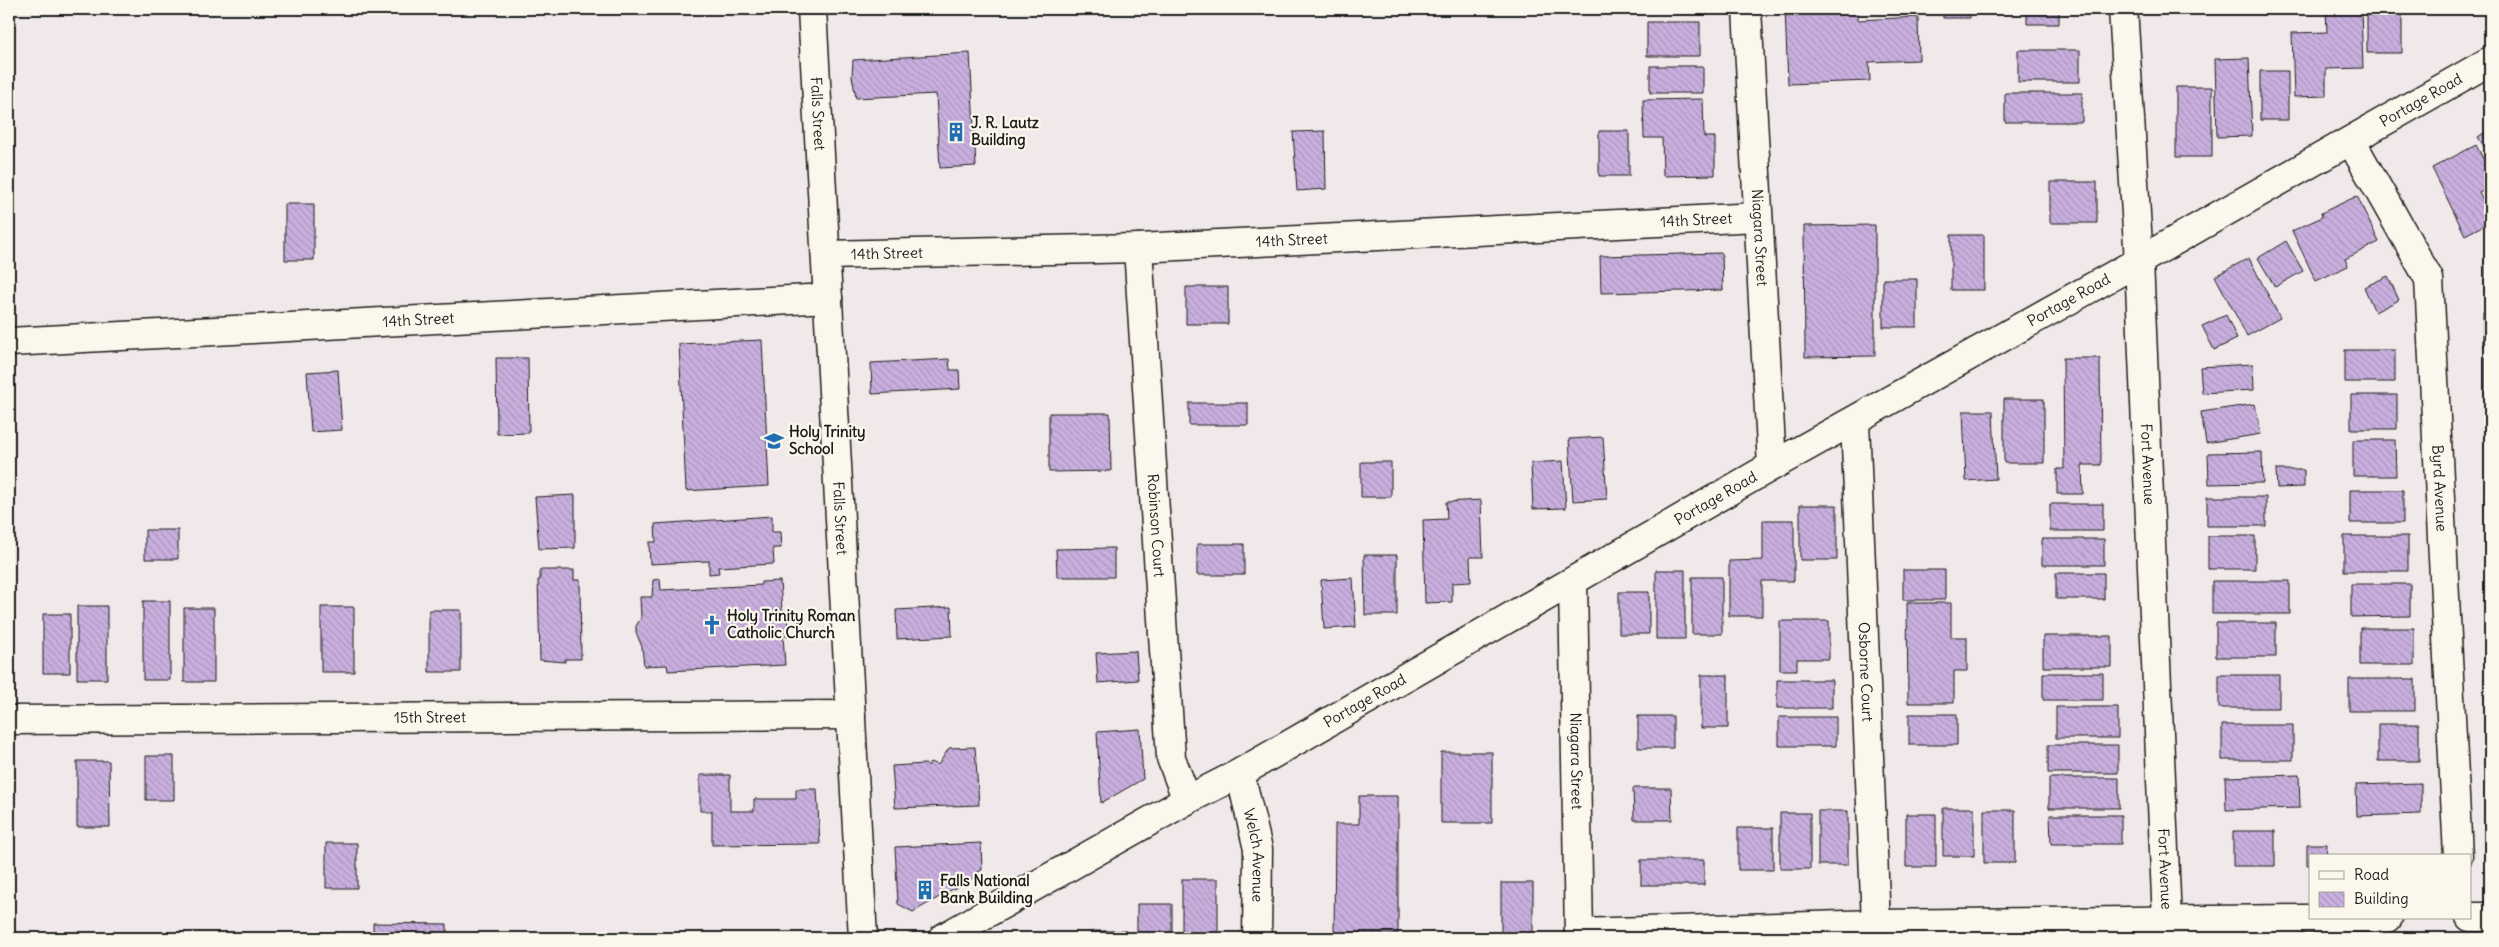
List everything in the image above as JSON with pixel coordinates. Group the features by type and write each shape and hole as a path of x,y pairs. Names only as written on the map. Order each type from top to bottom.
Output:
{"street":[{"name":"Falls Street","path":"812,9 863,938"},
{"name":"Niagara Street","path":"1746,9 1772,466"},
{"name":"Fort Avenue","path":"2123,9 2139,261 2168,921"},
{"name":"Portage Road","path":"943,938 1187,800 1240,773 1772,466 2139,261 2490,61"},
{"name":"Byrd Avenue","path":"2351,141 2429,278 2458,854"},
{"name":"14th Street","path":"826,255 1138,248 1758,217"},
{"name":"Robinson Court","path":"1138,248 1171,758 1187,800"},
{"name":"14th Street","path":"9,342 828,298"},
{"name":"Osborne Court","path":"1855,421 1876,924"},
{"name":"Niagara Street","path":"1573,582 1579,936"},
{"name":"15th Street","path":"9,720 851,715"},
{"name":"Welch Avenue","path":"1240,773 1258,848 1257,938"},
{"path":"2472,917 2490,916"},
{"path":"1579,936 1876,924 2309,919"}],"building":[{"path":"1785,9 1858,9 1858,20 1918,17 1919,60 1869,62 1870,81 1788,84"},
{"path":"1943,9 1970,9 1970,18 1943,18"},
{"path":"2027,9 2059,9 2059,24 2027,24"},
{"path":"2326,9 2361,9 2363,68 2326,69 2326,96 2294,97 2292,33 2327,32"},
{"path":"2367,9 2402,9 2402,53 2367,53"},
{"path":"1647,22 1700,22 1700,56 1647,56"},
{"path":"2018,50 2080,50 2080,82 2018,82"},
{"name":"J. R. Lautz Building","path":"970,53 976,166 940,168 936,94 856,98 852,76 853,60"},
{"path":"2249,58 2252,136 2217,137 2215,59"},
{"path":"1650,66 1703,66 1703,93 1650,93"},
{"path":"2260,71 2288,71 2288,120 2260,120"},
{"path":"2176,87 2212,87 2212,157 2176,157"},
{"path":"2005,93 2082,93 2082,122 2005,122"},
{"path":"1703,99 1704,137 1715,137 1715,175 1663,176 1662,138 1644,138 1643,100"},
{"path":"2490,129 2490,156 2478,137"},
{"path":"1325,131 1326,189 1297,191 1293,132"},
{"path":"1599,131 1629,131 1629,176 1599,176"},
{"path":"2476,145 2490,172 2490,186 2479,192 2490,214 2490,222 2465,235 2432,168"},
{"path":"2050,182 2097,182 2097,223 2050,223"},
{"path":"2357,196 2379,242 2345,259 2348,266 2316,281 2292,231 2322,217 2321,213"},
{"path":"285,204 314,204 314,260 285,260"},
{"path":"1875,225 1875,356 1805,357 1804,226"},
{"path":"1951,235 1984,235 1984,290 1951,290"},
{"path":"2286,241 2303,271 2275,287 2258,258"},
{"path":"1722,253 1723,290 1601,293 1600,256"},
{"path":"2249,258 2280,318 2247,336 2215,276"},
{"path":"2486,266 2490,266 2490,303 2486,303"},
{"path":"2388,276 2399,300 2375,312 2364,287"},
{"path":"1883,279 1917,279 1917,327 1883,327"},
{"path":"1186,287 1228,287 1228,324 1186,324"},
{"path":"2483,312 2490,312 2490,345 2483,345"},
{"path":"2226,315 2237,339 2214,350 2202,326"},
{"path":"762,340 769,486 686,491 679,344"},
{"path":"2345,350 2395,350 2395,382 2345,382"},
{"path":"496,358 528,358 529,433 497,434"},
{"path":"2063,358 2100,358 2101,465 2082,465 2083,494 2057,494 2057,469 2064,469"},
{"path":"2485,358 2490,358 2490,393 2485,393"},
{"path":"949,359 950,370 959,370 960,389 872,394 871,363"},
{"path":"2253,364 2254,390 2202,393 2200,367"},
{"path":"338,370 342,430 311,432 307,372"},
{"path":"2351,395 2397,395 2397,429 2351,429"},
{"path":"2004,399 2044,399 2044,463 2004,463"},
{"path":"1189,403 1248,403 1248,425 1189,425"},
{"path":"2255,404 2261,434 2206,443 2201,412"},
{"path":"2488,406 2490,406 2490,439 2488,439"},
{"path":"1963,411 1993,411 1996,479 1966,481"},
{"path":"1049,413 1110,413 1111,471 1049,472"},
{"path":"1603,437 1607,499 1573,501 1569,439"},
{"path":"2353,440 2395,440 2396,476 2353,476"},
{"path":"2262,452 2263,483 2209,484 2208,453"},
{"path":"1563,461 1566,508 1533,509 1531,463"},
{"path":"1361,462 1391,462 1391,497 1361,497"},
{"path":"2276,470 2304,470 2304,487 2277,488"},
{"path":"2350,490 2403,490 2403,523 2350,523"},
{"path":"575,495 575,548 539,549 535,497"},
{"path":"2207,497 2266,497 2266,526 2207,526"},
{"path":"1481,500 1483,557 1470,557 1471,582 1452,583 1452,602 1425,603 1423,520 1447,519 1446,502"},
{"path":"2050,504 2103,504 2103,531 2050,531"},
{"path":"1800,505 1837,505 1837,560 1800,560"},
{"path":"772,516 772,532 780,532 781,548 773,548 774,564 718,567 719,573 709,574 709,561 650,564 649,542 656,542 655,524"},
{"path":"1763,520 1794,520 1794,581 1762,581 1762,616 1729,616 1729,561 1763,560"},
{"path":"145,530 178,530 178,559 145,559"},
{"path":"2208,536 2255,536 2255,569 2208,569"},
{"path":"2344,536 2408,536 2408,571 2344,571"},
{"path":"2042,539 2104,539 2104,565 2042,565"},
{"path":"1197,544 1244,544 1244,575 1197,575"},
{"path":"1114,548 1114,577 1057,577 1056,549"},
{"path":"1364,555 1397,555 1397,615 1365,615"},
{"path":"540,570 574,570 574,580 580,580 581,659 565,659 565,662 540,660 538,580 540,580"},
{"path":"1656,570 1685,570 1685,639 1656,639"},
{"path":"1903,570 1945,570 1945,600 1903,600"},
{"path":"2056,573 2104,573 2104,599 2056,599"},
{"path":"1692,577 1722,577 1722,634 1692,634"},
{"path":"1353,578 1356,627 1324,629 1321,580"},
{"name":"Holy Trinity Roman Catholic Church","path":"660,579 661,590 761,585 761,582 780,581 782,611 787,611 788,636 783,636 785,665 668,671 667,665 644,666 642,647 636,632 636,626 641,618 640,597 652,597 653,580"},
{"path":"2212,581 2290,581 2290,614 2212,614"},
{"path":"2351,584 2410,584 2410,616 2351,617"},
{"path":"1619,592 1649,592 1649,634 1619,634"},
{"path":"143,601 170,601 170,680 143,680"},
{"path":"1907,603 1951,603 1951,637 1967,637 1967,671 1954,671 1954,703 1908,703"},
{"path":"77,606 107,606 107,679 77,679"},
{"path":"321,607 354,607 354,672 321,672"},
{"path":"951,607 952,636 897,639 896,610"},
{"path":"184,608 214,608 214,682 184,682"},
{"path":"429,610 461,610 461,672 429,672"},
{"path":"43,614 70,614 70,673 43,673"},
{"path":"1780,621 1829,621 1829,659 1797,659 1797,670 1780,670"},
{"path":"2216,623 2276,623 2276,657 2216,657"},
{"path":"2360,628 2414,628 2414,665 2360,665"},
{"path":"2043,636 2112,636 2112,667 2043,667"},
{"path":"1136,651 1138,680 1098,683 1096,653"},
{"path":"2043,673 2103,673 2103,700 2043,700"},
{"path":"1701,675 1728,675 1728,728 1701,728"},
{"path":"2219,675 2279,675 2279,708 2219,708"},
{"path":"2349,679 2415,679 2415,711 2349,711"},
{"path":"1777,680 1832,680 1832,708 1777,708"},
{"path":"2056,707 2118,707 2118,738 2056,738"},
{"path":"1909,714 1957,714 1957,745 1909,745"},
{"path":"1638,716 1673,716 1673,748 1638,748"},
{"path":"1779,717 1836,717 1836,746 1779,746"},
{"path":"2378,724 2419,724 2419,761 2378,761"},
{"path":"2222,725 2293,725 2293,760 2222,760"},
{"path":"1140,729 1143,779 1101,803 1097,732"},
{"path":"2048,745 2118,745 2118,773 2048,773"},
{"path":"975,747 979,805 895,808 892,766 925,764 928,766 930,762 938,765 949,748"},
{"path":"1441,752 1492,752 1492,823 1441,823"},
{"path":"146,756 174,756 174,800 146,800"},
{"path":"77,761 109,761 110,827 77,827"},
{"path":"700,775 730,775 730,811 754,811 754,799 796,799 796,789 817,789 820,844 712,845 712,811 700,811"},
{"path":"2299,775 2300,808 2226,810 2225,777"},
{"path":"2049,778 2119,778 2119,808 2049,808"},
{"path":"2421,783 2421,814 2357,816 2356,785"},
{"path":"1633,788 1671,788 1672,820 1634,820"},
{"path":"1359,796 1398,796 1398,934 1334,934 1335,824 1359,824"},
{"path":"1943,808 1974,808 1974,856 1943,856"},
{"path":"1984,810 2015,810 2015,863 1984,863"},
{"path":"1818,811 1848,811 1848,865 1818,865"},
{"path":"1780,813 1810,813 1810,869 1780,869"},
{"path":"1906,814 1936,814 1936,867 1906,867"},
{"path":"2050,815 2121,815 2121,844 2051,844"},
{"path":"1738,828 1773,828 1773,870 1738,870"},
{"path":"2233,831 2275,831 2275,866 2233,866"},
{"path":"326,843 357,843 357,888 326,888"},
{"name":"Falls National Bank Building","path":"981,843 982,870 974,874 976,876 913,912 898,904 895,847"},
{"path":"2307,844 2327,844 2326,854 2309,854 2309,865 2307,865"},
{"path":"1641,860 1704,860 1704,885 1641,885"},
{"path":"1182,879 1218,879 1218,938 1182,938"},
{"path":"1501,883 1533,883 1533,934 1501,934"},
{"path":"1137,904 1172,904 1172,938 1137,938"},
{"path":"373,923 447,924 447,938 373,938"},
{"path":"1093,931 1126,931 1126,938 1093,938"}],"place":[{"name":"J. R. Lautz Building","path":"956,132"},
{"name":"Holy Trinity School","path":"774,441"},
{"name":"Holy Trinity Roman Catholic Church","path":"712,625"},
{"name":"Falls National Bank Building","path":"925,890"}]}
